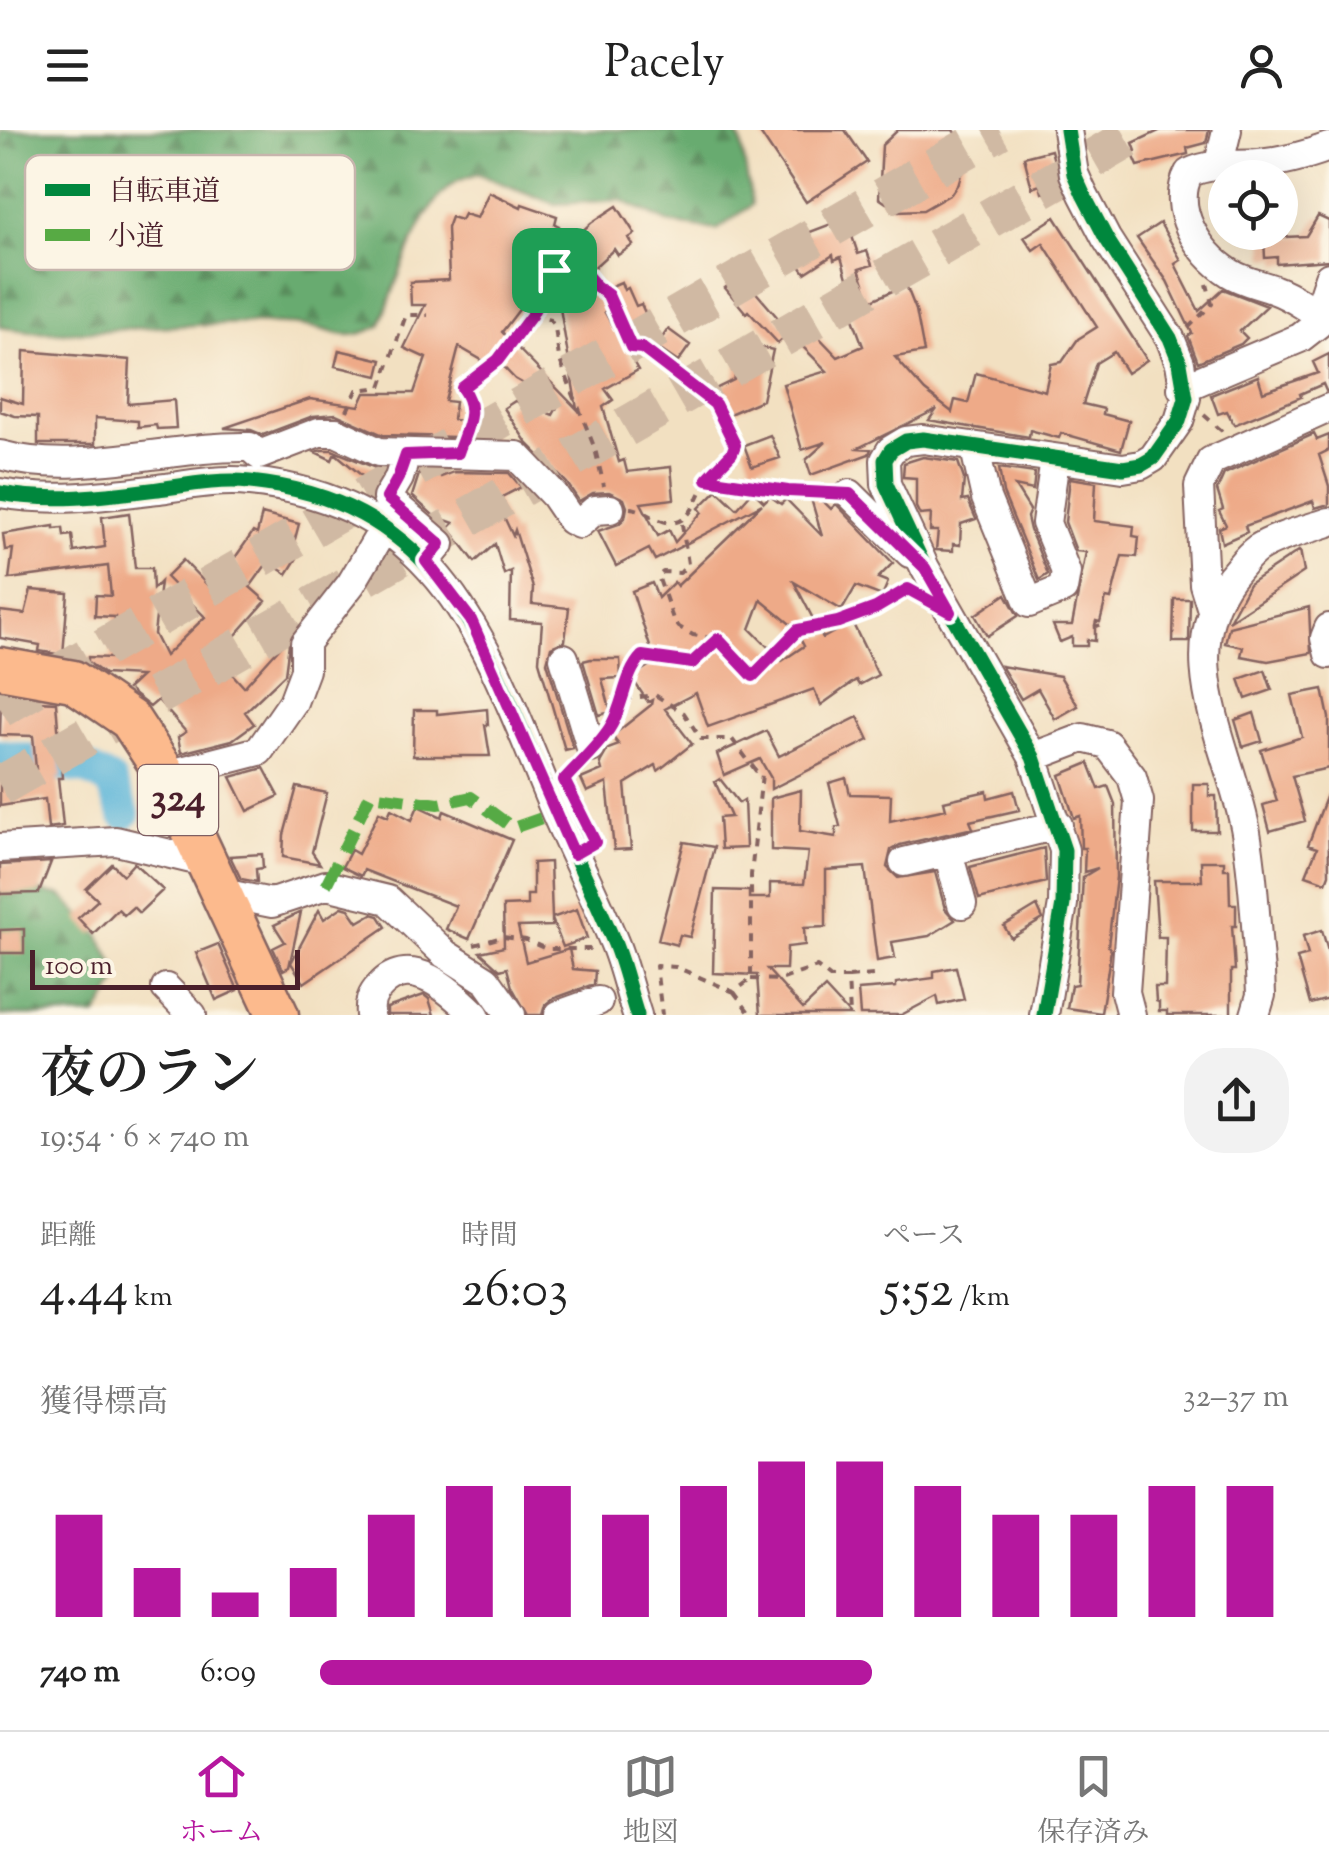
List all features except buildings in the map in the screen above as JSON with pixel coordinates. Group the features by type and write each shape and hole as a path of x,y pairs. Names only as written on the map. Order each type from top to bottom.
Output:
{"highway":[{"name":"324","path":"0,668 73,682 130,720 166,775 278,1015"}],"street":[{"path":"1044,1015 1063,904 1064,850 1058,826 1033,757 925,568 886,484 886,455 906,441 923,440 1123,468 1140,466 1165,445 1179,421 1184,393 1180,363 1170,338 1106,238 1083,194 1074,174 1067,130"},
{"path":"1221,160 1227,130"},
{"path":"1282,160 1329,147"},
{"path":"1208,167 1189,173 1182,186 1181,200 1197,239 1231,274 1280,291 1317,312"},
{"path":"1184,393 1300,338 1318,324 1317,312 1329,277"},
{"path":"1212,610 1204,584 1199,486 1212,461 1329,408"},
{"path":"0,455 47,464 209,446 250,447 259,455 318,432 336,432 379,452 517,456 554,495 571,520 578,524 595,510 610,510"},
{"path":"974,449 986,498 1029,603 1063,589 1066,572 1046,524 1055,459"},
{"path":"406,455 387,498 440,544 426,561"},
{"path":"0,468 37,476 205,461 208,483"},
{"path":"0,493 63,500 247,482 295,490 341,504 384,528 426,561 471,620 616,947 637,1015"},
{"path":"850,494 925,568"},
{"path":"1255,1015 1261,995 1260,972 1245,829 1206,690 1203,659 1212,610 1225,586 1258,549 1329,522"},
{"path":"166,775 259,751 293,702 304,670 305,643 352,584 384,528"},
{"path":"1329,628 1325,638 1329,654"},
{"path":"564,658 591,748"},
{"path":"1033,757 1084,738 1107,744 1136,786 1139,801 1125,992 1131,1015"},
{"path":"904,862 1058,826"},
{"path":"0,848 116,840 272,903 326,886 388,900 450,957 486,980 512,1015"},
{"path":"948,852 962,904"},
{"path":"370,1015 371,997 382,983 394,974 407,972 430,979 475,1015"},
{"path":"166,988 192,1015"},
{"path":"559,1015 598,1001"}],"path":[{"path":"458,453 472,412 471,401 462,388 498,360 531,316 554,270 553,256 563,246 608,295 631,347 642,348 715,404 735,445 732,453 707,479 682,522 664,522 636,507 610,510 595,449 559,358 555,327 550,320 531,316"},
{"path":"1170,338 1192,325 1212,304 1204,274 1213,258"},
{"path":"336,432 357,390 381,386 406,315 428,315"},
{"path":"1184,393 1241,448"},
{"path":"707,479 788,491 850,494"},
{"path":"682,522 688,564 680,574 663,572 658,576 673,619 693,636 718,639 753,676 798,630 838,622 876,608 908,589 950,612"},
{"path":"564,780 610,728 624,700 634,664 642,656 692,663 718,639"},
{"path":"624,700 655,694 684,713 701,739 732,739 762,774 751,875 751,979"},
{"path":"450,957 502,937 546,948 616,947"},
{"path":"662,1015 656,966 676,967 734,992 752,1015"},
{"path":"734,992 751,979 780,980 817,967 831,978 872,975"},
{"path":"844,978 848,978 850,1015"}],"green space":[{"path":"0,130 735,130 741,142 752,205 717,230 669,223 621,200 555,204 478,174 456,182 430,209 410,248 380,326 367,332 348,335 299,325 259,323 69,332 0,327"},
{"path":"16,887 62,896 99,935 117,970 116,985 97,1015 0,1015 0,889"}],"waterway":[{"path":"0,755 87,769 111,782 124,814"}],"tunnel":[{"path":"0,708 999,130"},
{"path":"0,786 1143,130"}],"marked path":[{"path":"326,885 370,795 439,804 471,797 513,828 556,813"}],"cycle path":[{"path":"1044,1015 1063,904 1064,850 1033,757 925,568 886,484 885,460 891,450 906,441 923,439 1123,468 1153,458 1179,421 1186,398 1180,363 1170,338 1106,238 1083,194 1074,174 1067,130"},
{"path":"0,493 83,497 208,482 250,482 317,495 371,520 416,553 452,595 507,696 614,942 637,1015"}],"route":[{"path":"563,246 608,295 631,347 642,348 715,404 735,445 707,479 788,491 850,494 925,568 950,612 908,589 876,608 838,622 798,630 753,676 718,639 692,663 642,656 634,664 624,700 610,728 564,780 595,842 574,854 471,620 426,561 440,544 387,498 406,455 458,453 472,412 471,401 462,388 498,360 531,316 554,270 553,256 563,246"}]}
